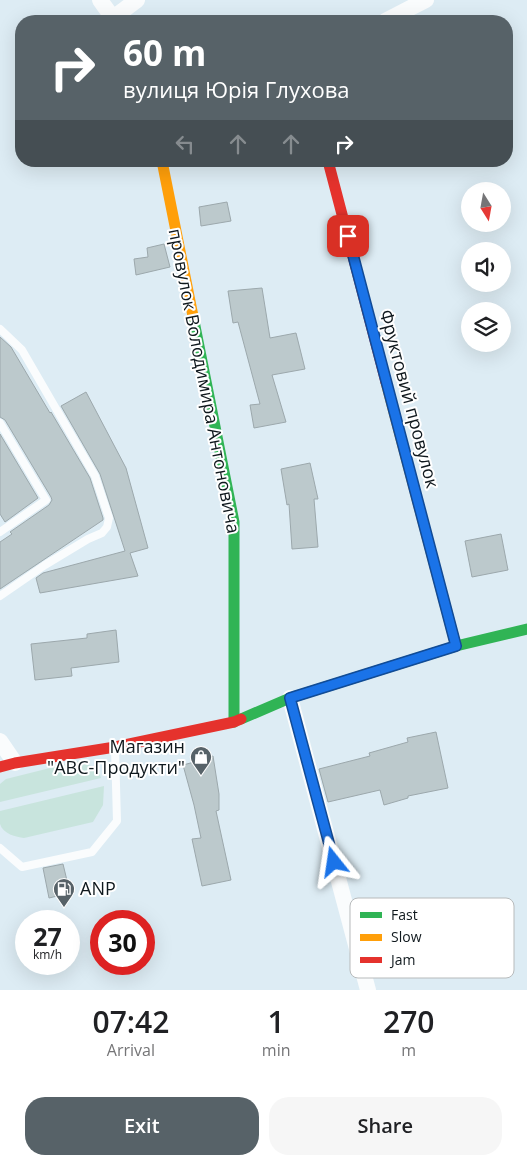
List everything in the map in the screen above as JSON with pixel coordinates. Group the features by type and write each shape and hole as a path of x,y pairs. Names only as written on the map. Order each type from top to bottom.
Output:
{"street":[{"path":"100,0 110,15"},
{"path":"120,15 137,0"},
{"path":"397,15 426,0"},
{"name":"провулок Володимира Антоновича","path":"163,167 234,522 234,722"},
{"name":"Фруктовий провулок","path":"330,167 456,646"},
{"path":"0,741 7,765 114,747 234,722 290,698 456,646 527,629"},
{"path":"290,698 350,923"}],"lane":[{"path":"0,329 22,350 95,476 109,518 107,527 102,533 45,565 0,596"},
{"path":"0,423 46,500 1,529"},
{"path":"0,848 22,867 92,852 117,821 114,747"}],"green space":[{"path":"78,761 99,771 101,778 0,802 0,784 6,779"},
{"path":"104,786 103,805 93,822 24,838 7,833 0,824 0,811"}],"building":[{"path":"227,202 231,221 201,226 199,207"},
{"path":"164,244 170,267 136,275 134,259 148,257 147,248"},
{"path":"262,288 270,338 296,333 305,369 272,375 286,422 254,428 250,405 260,404 238,322 233,323 228,291"},
{"path":"0,337 11,347 90,478 103,520 0,589 0,542 12,534 10,532 49,505 52,500 5,420 0,417"},
{"path":"86,392 126,468 148,548 130,553 138,576 40,593 36,578 43,573 125,551 100,474 61,406"},
{"path":"0,434 38,498 5,522 0,514"},
{"path":"310,463 318,499 314,499 318,547 292,549 289,504 287,505 281,469"},
{"path":"501,534 508,570 472,577 465,541"},
{"path":"116,630 119,662 71,668 72,676 35,680 31,644 87,638 87,634"},
{"path":"436,732 448,788 408,796 408,798 384,805 380,790 328,802 319,769 370,756 369,753 408,742 407,738"},
{"path":"213,756 219,794 219,810 216,811 231,880 202,886 192,839 201,838 183,765"},
{"path":"63,864 70,893 49,898 43,868"}],"traffic: fast":[{"path":"193,316 234,522 234,722"},
{"path":"241,719 290,698 456,646 527,629"}],"traffic: slow":[{"path":"163,167 193,316"},
{"path":"386,382 456,646"}],"traffic: jam":[{"path":"330,167 386,382"},
{"path":"0,767 115,747 241,719"}],"place":[{"name":"Магазин \"ABC-Продукти\"","path":"201,776"},
{"name":"ANP","path":"64,908"}],"route":[{"path":"334,862 290,698 456,646 348,236"}]}
